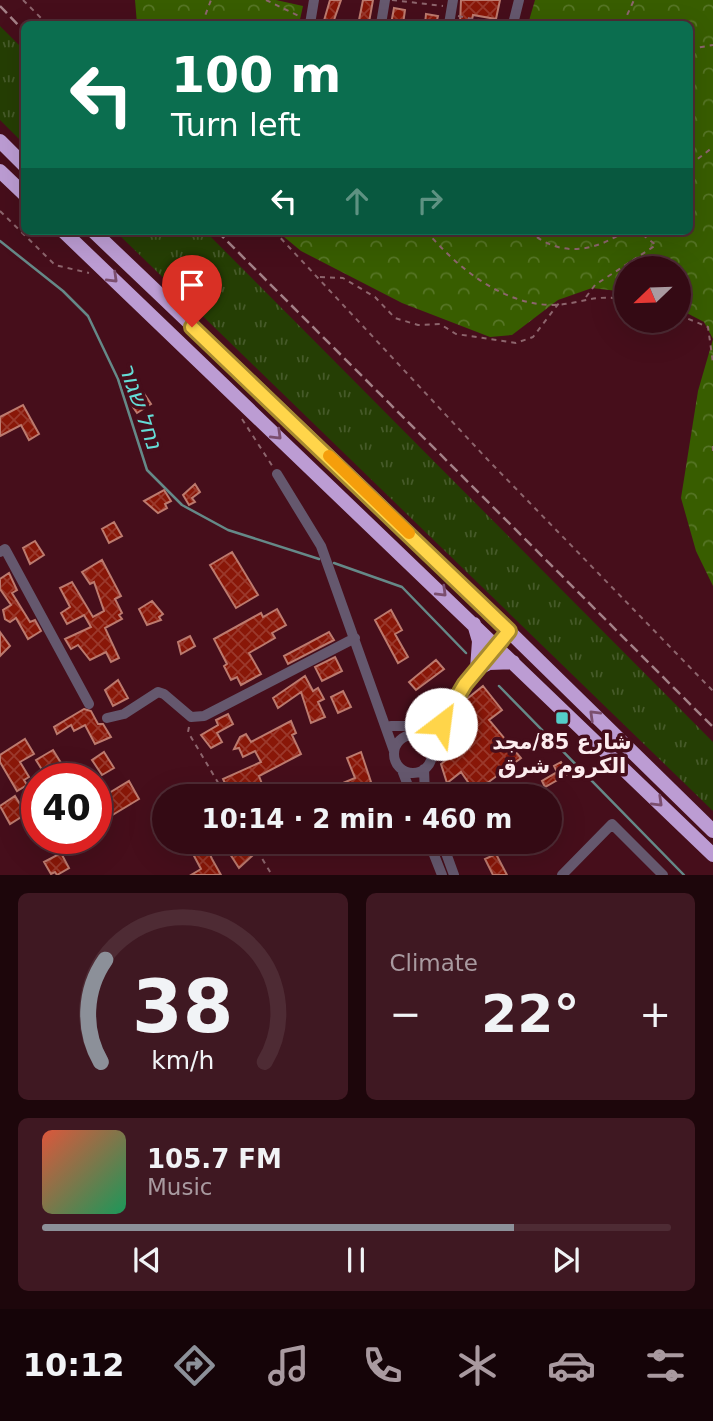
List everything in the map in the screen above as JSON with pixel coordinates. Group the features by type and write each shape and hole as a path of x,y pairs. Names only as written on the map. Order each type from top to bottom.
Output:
{"highway":[{"path":"0,141 21,162"},
{"path":"0,170 21,191"},
{"path":"67,235 713,855"},
{"path":"97,235 713,831"},
{"path":"474,623 479,641 477,669"},
{"path":"477,669 489,663 513,662"}],"street":[{"path":"310,21 314,0"},
{"path":"382,21 385,0"},
{"path":"514,21 519,0"},
{"path":"277,474 321,547 355,638 395,760 407,784"},
{"path":"0,552 5,549 89,704"},
{"path":"429,745 465,684 509,631"},
{"path":"107,718 124,713 158,692 164,694 191,718 204,716 355,638"},
{"path":"394,751 465,684"},
{"path":"391,726 411,726 442,705"},
{"path":"382,717 406,737 420,736 429,745 431,757 424,769 425,784"},
{"path":"402,770 414,773 424,769"},
{"path":"562,875 612,824 663,875"},
{"path":"434,854 442,875"},
{"path":"446,854 454,875"}],"path":[{"path":"23,0 44,21"},
{"path":"203,21 211,0"},
{"path":"266,0 287,8 306,21"},
{"path":"391,0 487,21"},
{"path":"624,21 634,0"},
{"path":"693,48 713,45"},
{"path":"693,163 713,147"},
{"path":"0,211 21,232"},
{"path":"24,235 55,265 94,274"},
{"path":"278,235 488,460 713,691"},
{"path":"429,235 451,260 480,281 523,300 559,303 604,295 614,297"},
{"path":"535,235 548,244 573,250 603,246 619,235"},
{"path":"584,299 595,285 656,245 643,235"},
{"path":"318,276 343,278 375,297 395,318 418,325 440,324 456,334 516,343 533,337 559,303"},
{"path":"691,320 708,327 713,363"},
{"path":"240,417 277,474"},
{"path":"713,446 713,451"},
{"path":"191,718 188,732 219,784"},
{"path":"259,854 272,875"}],"green space":[{"path":"135,0 276,0 303,6 300,21 137,21"},
{"path":"535,0 713,0 713,339 704,322 691,315 691,256 614,256 614,291 592,288 558,300 512,335 490,337 402,303 301,251 282,235 693,235 693,21 529,21"},
{"path":"0,26 21,47 21,141 0,120"},
{"path":"119,235 209,235 713,742 713,811"},
{"path":"713,339 713,586 696,551 681,498 698,391"}],"building":[{"path":"330,0 341,0 334,20 342,21 324,21"},
{"path":"363,0 373,0 369,21 359,20"},
{"path":"461,0 500,0 496,19 473,15 472,21 460,21"},
{"path":"394,8 405,10 403,21 392,21"},
{"path":"426,14 438,16 437,21 425,21"},
{"path":"143,392 151,404 137,413 129,401"},
{"path":"23,405 39,434 29,440 21,425 0,436 0,417"},
{"path":"195,484 200,492 192,498 195,502 189,505 183,495"},
{"path":"164,490 171,501 165,504 167,508 158,513 144,501"},
{"path":"114,522 122,536 109,543 102,529"},
{"path":"35,541 44,555 30,564 23,548"},
{"path":"232,552 258,595 236,608 210,565"},
{"path":"102,560 121,596 115,599 122,619 105,628 119,658 111,662 106,652 90,660 78,645 71,649 65,639 91,627 84,615 67,624 61,613 70,607 60,588 72,582 93,617 104,611 94,582 90,584 82,572"},
{"path":"9,573 17,590 12,593 30,622 35,620 41,631 28,639 16,618 10,622 5,619 3,610 11,605 0,589 0,579"},
{"path":"152,601 163,614 159,617 161,620 147,625 139,609"},
{"path":"277,609 286,625 272,633 275,638 249,653 261,674 241,685 237,677 231,680 224,666 227,664 214,639 261,613 263,617"},
{"path":"391,610 402,630 395,634 408,657 398,663 375,620"},
{"path":"0,632 10,646 0,656"},
{"path":"329,632 334,640 288,664 284,656"},
{"path":"190,636 195,646 181,654 178,642"},
{"path":"335,657 342,671 322,681 315,667"},
{"path":"436,660 444,669 416,690 409,682"},
{"path":"305,676 313,691 318,688 324,699 318,702 325,717 311,723 301,692 278,708 273,698"},
{"path":"118,680 128,698 113,706 105,690"},
{"path":"483,686 502,710 489,720 521,758 486,784 469,784 461,772 447,783 441,764 464,746 449,726 462,703"},
{"path":"343,691 351,707 338,713 331,697"},
{"path":"84,709 91,711 98,724 103,724 111,737 95,744 85,725 74,731 71,725 57,734 54,727"},
{"path":"228,714 233,724 217,733 222,742 211,748 201,735 218,725 216,720"},
{"path":"291,721 296,733 292,735 301,754 259,776 262,784 225,784 223,779 261,762 255,751 243,757 239,748 234,749 240,737 246,734 251,742"},
{"path":"25,739 34,754 20,762 21,789 17,791 0,762 0,755"},
{"path":"53,750 61,763 38,763 36,760"},
{"path":"104,752 111,763 94,763 92,760"},
{"path":"361,752 371,782 340,784 355,778 347,758"},
{"path":"561,762 568,774 550,784 544,784 542,781 557,772 554,766"},
{"path":"129,781 139,799 112,815 112,791"},
{"path":"15,796 21,806 21,817 10,824 0,806"},
{"path":"62,854 69,868 57,875 55,872 51,874 44,862"},
{"path":"193,854 210,854 221,875 191,875 201,869"},
{"path":"230,854 252,854 253,855 239,868"},
{"path":"496,854 507,875 493,875 485,859"}],"waterway":[{"name":"נחל שגור","path":"0,241 63,291 88,316 118,379 147,470 182,505 228,530 319,559"},
{"name":"נחל שגור","path":"334,563 402,587 466,653"},
{"name":"נחל שגור","path":"499,686 684,875"}],"railway":[{"path":"0,6 21,28"},
{"path":"221,235 713,727"}],"slow traffic":[{"path":"329,456 409,533"}],"place":[{"name":"شارع 85/مجد الكروم شرق","path":"562,718"}],"route":[{"path":"192,327 509,631 465,684 441,724"}]}
